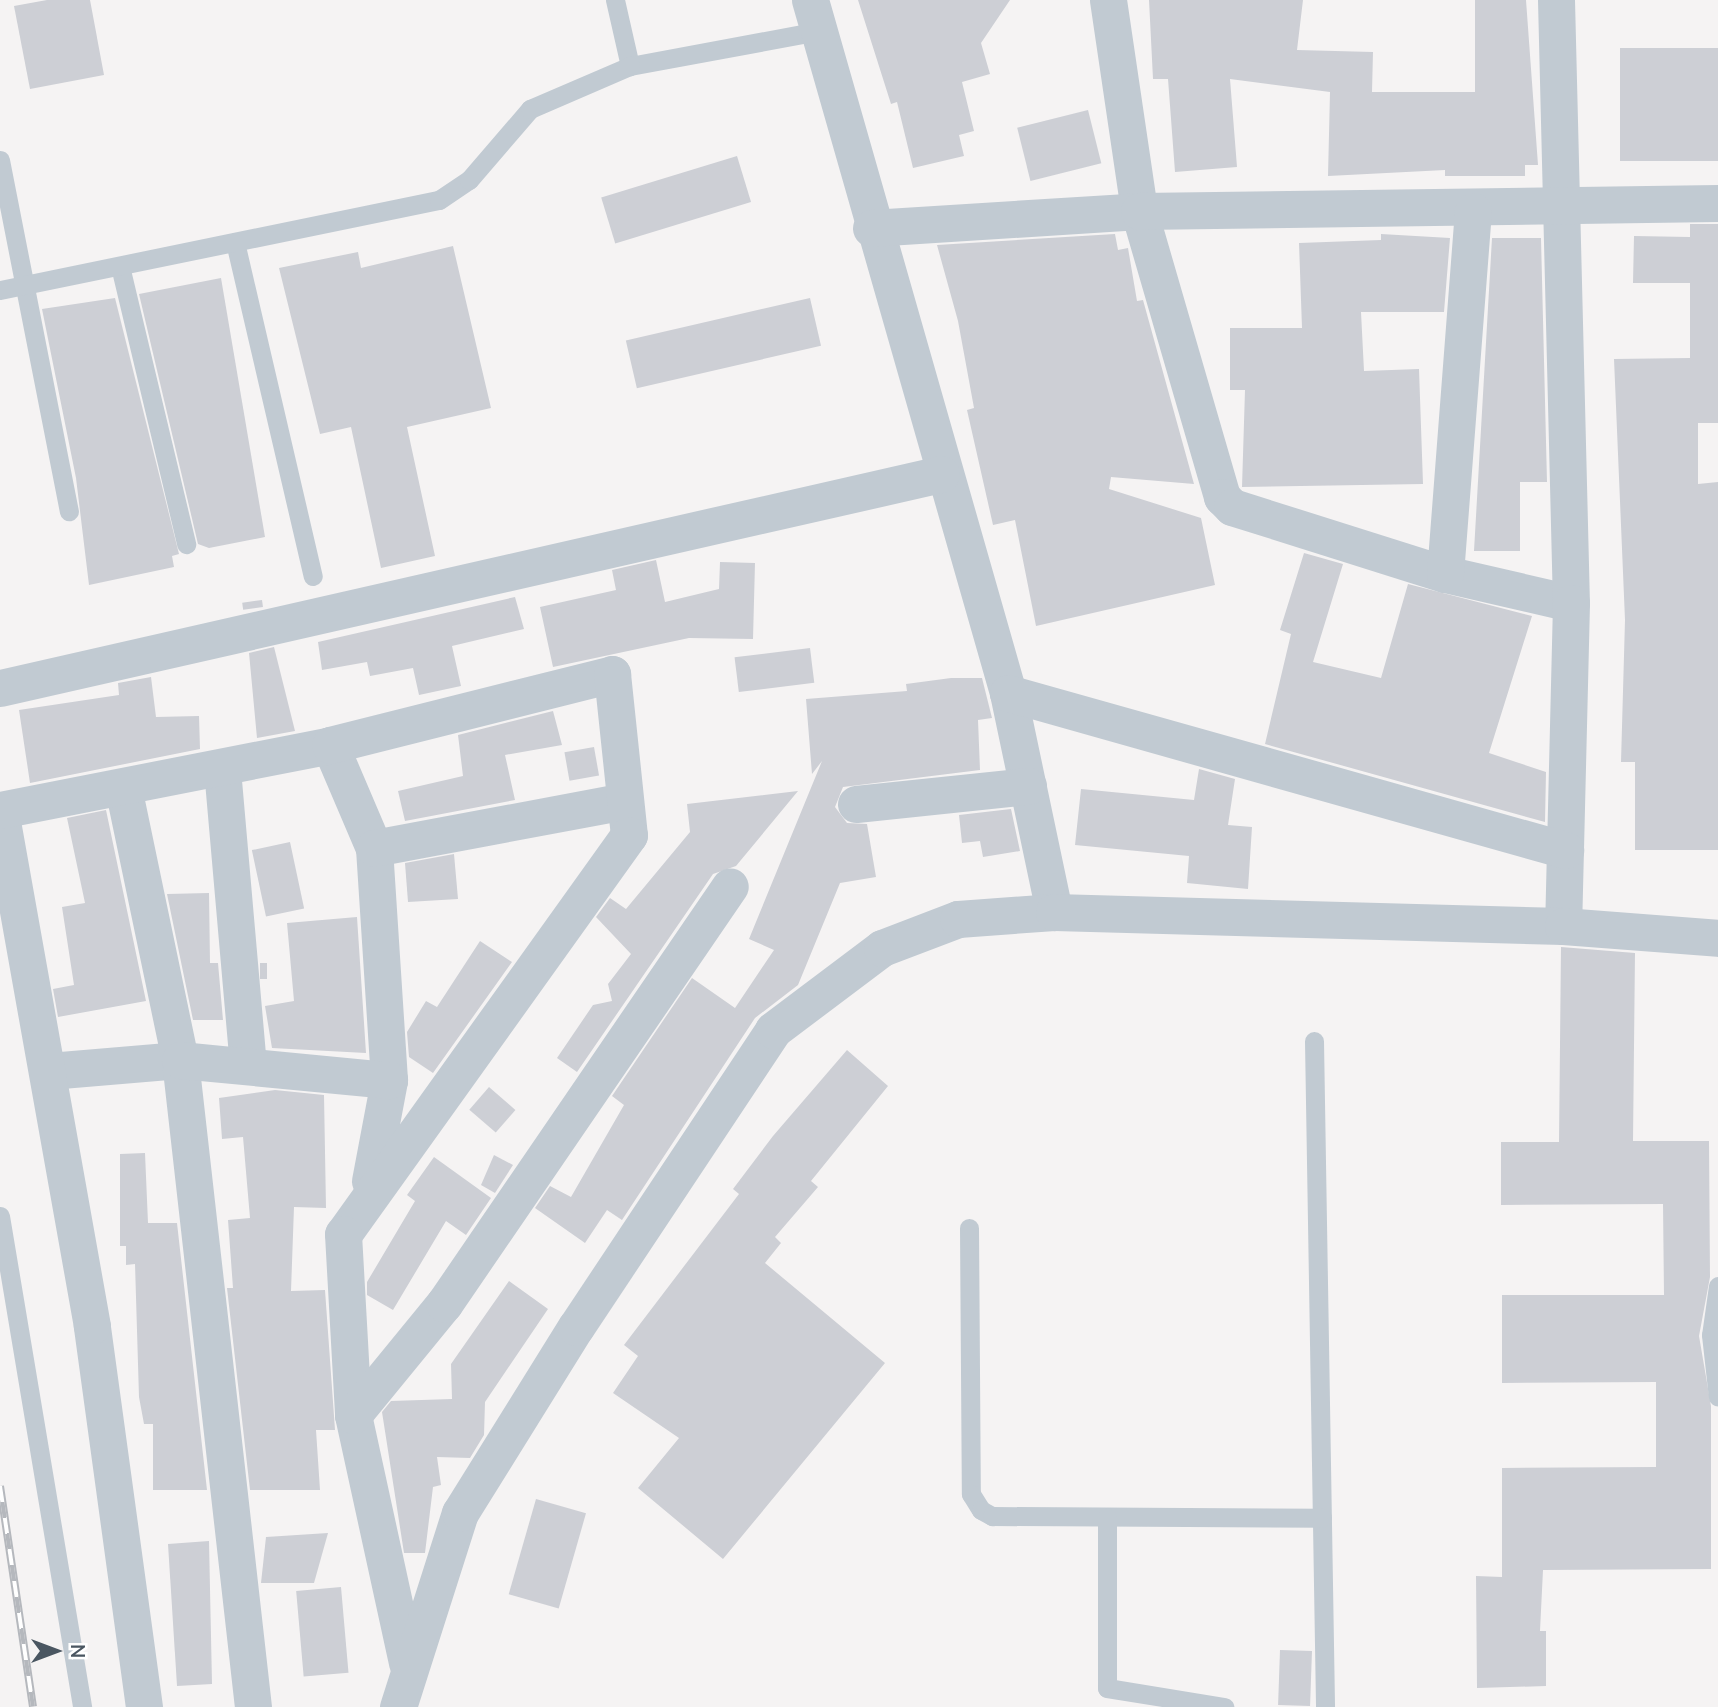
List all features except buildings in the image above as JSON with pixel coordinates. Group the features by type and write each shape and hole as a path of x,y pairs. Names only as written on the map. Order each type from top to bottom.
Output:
{"street":[{"path":"1108,0 1139,211 1222,498 1232,507 1445,574 1571,603"},
{"path":"1556,0 1564,202 1571,603 1563,926"},
{"path":"814,16 941,474 1008,693 1054,912"},
{"path":"871,228 1139,211 1473,211 1564,202 1718,203"},
{"path":"1445,574 1473,211"},
{"path":"0,688 941,474"},
{"path":"144,1707 92,1326 49,1071 0,810 330,746 612,674 629,835 368,1192 343,1234 353,1415 407,1664"},
{"path":"1008,693 1565,850"},
{"path":"330,746 374,848 389,1080 368,1192"},
{"path":"222,769 248,1066"},
{"path":"856,804 1028,786"},
{"path":"123,788 180,1060 253,1707"},
{"path":"374,848 624,801"},
{"path":"353,1415 444,1304 730,886"},
{"path":"398,1707 407,1664 460,1513 773,1030 882,948 958,919 1054,912 1563,926 1718,938"},
{"path":"49,1071 180,1060 389,1080"}],"lane":[{"path":"615,0 630,66"},
{"path":"0,290 439,200 469,180 530,109 630,66 814,16"},
{"path":"0,160 69,510"},
{"path":"235,242 313,576"},
{"path":"120,265 186,544"},
{"path":"1314,1041 1325,1707"},
{"path":"0,1216 82,1707"},
{"path":"969,1228 971,1494 992,1516 1322,1518"},
{"path":"1718,1286 1711,1335 1718,1397"},
{"path":"1107,1517 1107,1688 1224,1707"}],"railway":[{"path":"0,1486 33,1707"}]}
